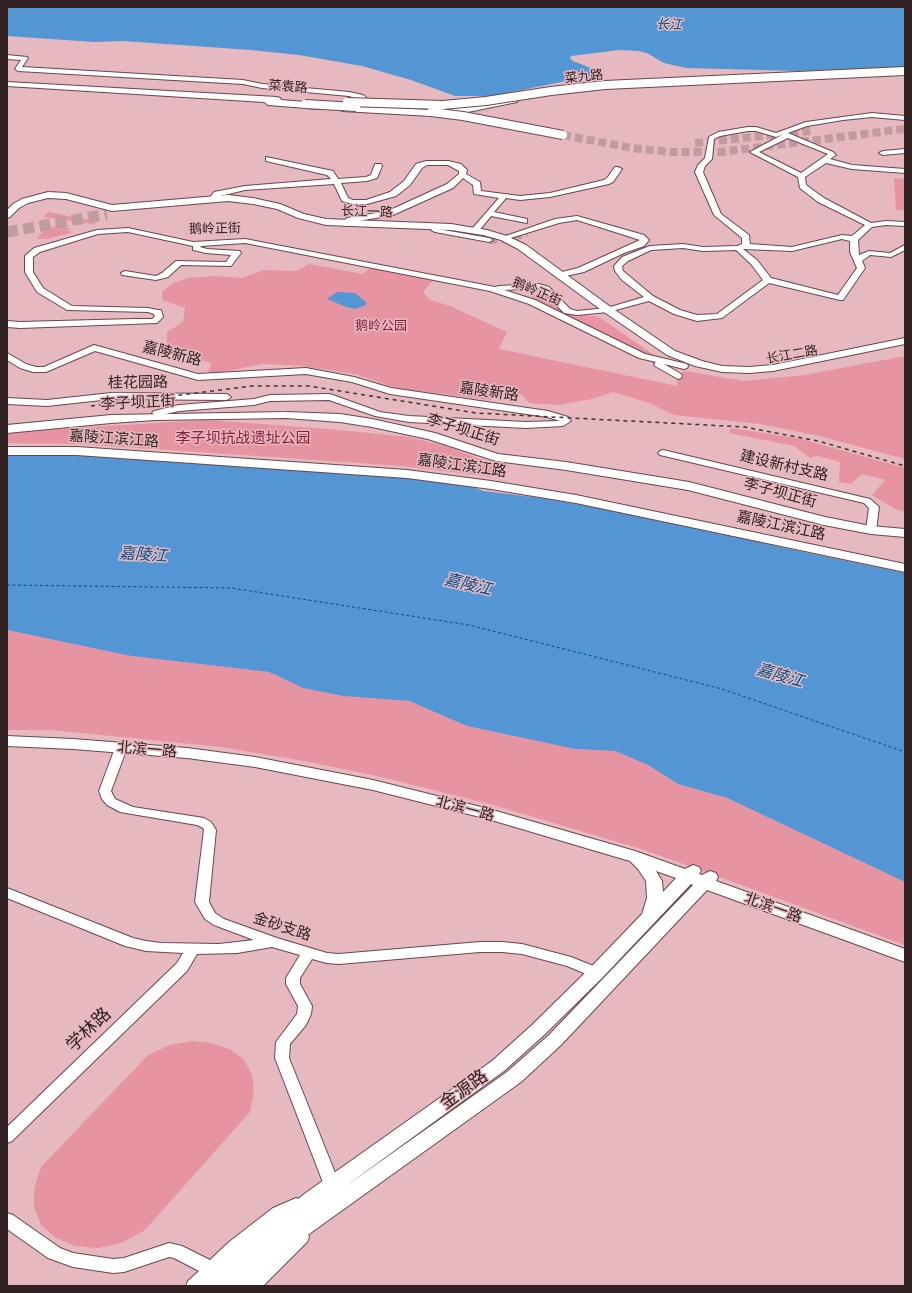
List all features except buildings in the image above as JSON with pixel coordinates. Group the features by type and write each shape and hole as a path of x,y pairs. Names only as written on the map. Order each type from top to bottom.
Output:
{"main road":[{"name":"菜九路","path":"268,102 431,113 463,110 553,94 608,87 905,73"},
{"name":"菜九路","path":"329,103 443,105 486,101 551,91 606,85 905,73"},
{"name":"菜袁路","path":"7,84 329,103"},
{"name":"菜袁路","path":"7,87 439,113 564,134 447,112 348,103"},
{"name":"长江一路","path":"7,215 16,206 25,201 48,196 76,198 98,205 109,211 226,201 259,206 295,219 322,226 436,230 482,236 509,245 604,310 671,353 699,364"},
{"name":"长江一路","path":"109,211 228,198 253,200 280,207 309,219 345,224 451,227 475,230 504,238 522,247 561,275 657,352 684,366"},
{"name":"长江二路","path":"699,364 735,370 773,368 905,341"},
{"name":"长江二路","path":"684,366 722,374 764,375 905,348"},
{"name":"李子坝正街","path":"7,425 157,413 290,411 338,414 434,432 497,454 570,463 676,482 824,519 905,533"},
{"name":"李子坝正街","path":"7,429 111,419 155,417 286,415 340,418 372,423 431,436 496,458 566,466 676,482"},
{"name":"嘉陵江滨江路","path":"7,446 78,447 410,470 492,480 579,494 905,562"},
{"name":"嘉陵江滨江路","path":"7,451 77,451 414,475 491,485 576,499 905,568"},
{"name":"李子坝正街","path":"872,527 905,528"},
{"name":"北滨一路","path":"7,733 50,733 218,750 302,763 375,779 492,808 634,850 699,877 737,895 905,956"},
{"name":"北滨一路","path":"7,741 187,753 255,762 373,785 488,814 629,855 699,877 905,949"},
{"path":"629,855 644,865 654,881 656,922"},
{"name":"金源路","path":"233,1286 320,1204 332,1185 498,1066 538,1030 596,973 656,922 689,899 699,877"},
{"name":"金源路","path":"212,1277 226,1273 266,1236 320,1204 514,1077 555,1040 656,922 699,877"},
{"path":"689,899 711,893 737,895"}],"street":[{"path":"7,57 25,58 18,69 243,82 262,86 349,94 361,96 365,99 361,109"},
{"path":"801,176 754,152 784,134 806,124 872,115 905,118"},
{"path":"741,247 746,245 746,237 718,215 699,172 702,165 708,159 711,138 718,134 756,129 776,135 784,134 831,153 832,155 801,176"},
{"path":"883,153 905,151"},
{"path":"269,159 289,165 330,173 337,182 344,199 352,202 378,199 393,194 407,183 419,166 426,163 442,162 454,164 462,168 462,175 450,186 390,213 350,220 345,224"},
{"path":"824,160 852,167 905,171"},
{"path":"213,199 217,194 245,188 337,182 372,178 378,166"},
{"path":"462,175 477,184 477,192 520,198 568,192 606,182 610,180 618,169"},
{"path":"801,176 803,186 821,200 870,225"},
{"path":"475,230 503,196"},
{"path":"489,213 524,222"},
{"path":"527,233 575,218"},
{"path":"504,238 558,221 583,218 641,237 645,240 641,244 620,251 581,270 561,275"},
{"path":"741,247 768,280 840,298 861,268 854,252 854,239 870,225 886,223 905,224"},
{"name":"鹅岭正街","path":"7,324 20,325 154,321 159,317 158,312 148,310 70,308 40,290 28,269 29,256 37,250 97,232 116,230 138,231 187,243 199,244 245,241 492,289 532,302 642,356 684,366"},
{"path":"436,230 489,240"},
{"path":"768,280 719,316 697,318 677,312 650,298 625,278 619,271 618,266 625,259 650,248 683,246 703,249 741,247 792,249 842,237 854,239"},
{"path":"125,273 156,278 165,275 179,263 228,264 237,253 206,251 196,248 199,244"},
{"path":"858,260 869,254 891,255 905,247"},
{"path":"492,289 535,285 546,289 567,311 581,313 604,310 650,298"},
{"path":"532,302 529,296 530,288 535,285"},
{"name":"嘉陵新路","path":"7,356 23,366 36,370 46,369 94,348 198,377 306,371 354,380 390,391 548,414 565,418 566,421 563,423 526,425 409,419 378,414 330,397 270,398 254,402 179,408 157,413"},
{"path":"642,356 644,359 668,369 678,376"},
{"name":"桂花园路","path":"7,401 47,403 118,396 228,398 254,395 270,398"},
{"name":"建设新村支路","path":"662,453 860,498 867,501 874,507 872,527"},
{"name":"金砂支路","path":"121,748 105,791 106,796 117,806 129,810 200,821 207,825 210,830 202,902 204,908 210,916 219,922 273,942 327,958 339,959 480,947 502,947 522,949 545,955 570,962 596,973"},
{"path":"7,893 130,942 161,948 237,948 273,942"},
{"name":"学林路","path":"7,1137 182,967 193,949"},
{"path":"308,953 293,978 293,984 305,1006 304,1014 301,1021 283,1042 282,1058 332,1185"},
{"path":"252,1286 320,1204"},
{"path":"7,1220 54,1253 73,1260 113,1266 124,1265 169,1250 176,1251 212,1277 194,1286"}],"green space":[{"path":"894,178 905,179 905,210 896,210"},
{"path":"48,212 99,221 93,224 43,217"},
{"path":"55,226 70,228 68,231 74,232 47,239 37,239 46,227 52,228"},
{"name":"鹅岭公园","path":"309,264 363,274 372,266 434,279 423,292 430,300 454,307 507,332 499,349 677,386 678,376 684,371 744,381 804,375 905,356 905,459 819,436 760,424 674,415 649,403 613,392 592,399 559,405 529,403 522,395 499,393 491,400 396,388 355,374 302,366 262,364 218,373 208,372 211,363 167,349 167,332 183,322 185,308 162,300 162,292 173,283 188,278 215,276 242,278 264,270 296,271"},
{"path":"547,293 576,314 599,317 657,357 653,358 534,301 532,295"},
{"name":"李子坝抗战遗址公园","path":"209,420 409,437 449,447 497,466 493,477 402,466 81,444 7,443 7,432"},
{"path":"731,428 802,439 905,468 905,512 895,509 872,495 885,480 862,474 851,484 839,482 840,462 818,456 810,458 794,446 729,433"},
{"path":"7,630 131,656 269,672 303,688 343,696 409,701 467,726 575,749 615,751 648,765 678,784 727,798 905,882 905,945 638,848 493,805 377,776 304,761 221,747 51,730 7,730"},
{"path":"191,1041 211,1043 230,1049 244,1060 252,1075 254,1092 250,1112 144,1231 121,1243 98,1248 75,1246 56,1238 41,1225 34,1207 34,1188 41,1167 148,1055 170,1045"}],"water":[{"name":"长江","path":"7,7 905,7 905,67 800,71 686,68 664,63 647,53 619,50 571,56 570,58 573,61 598,71 598,73 591,76 492,96 455,96 411,80 362,66 299,55 123,41 94,42 7,36"},
{"path":"337,292 355,293 366,302 366,305 355,309 327,299"},
{"name":"嘉陵江","path":"7,451 442,474 483,491 541,498 648,516 785,548 905,573 905,882 727,798 678,784 648,765 615,751 575,749 467,726 409,701 343,696 303,688 269,672 131,656 7,630"}],"ferry route":[{"path":"7,585 231,588 469,625 722,689 905,752"}],"tunnel":[{"path":"563,135 632,148 672,152 720,152 905,129"},
{"path":"695,143 811,131"},
{"path":"7,232 107,214"},
{"path":"489,240 505,239 527,233"}],"railway":[{"path":"91,406 252,386 309,386 476,413 745,427 818,441 905,466"}]}
